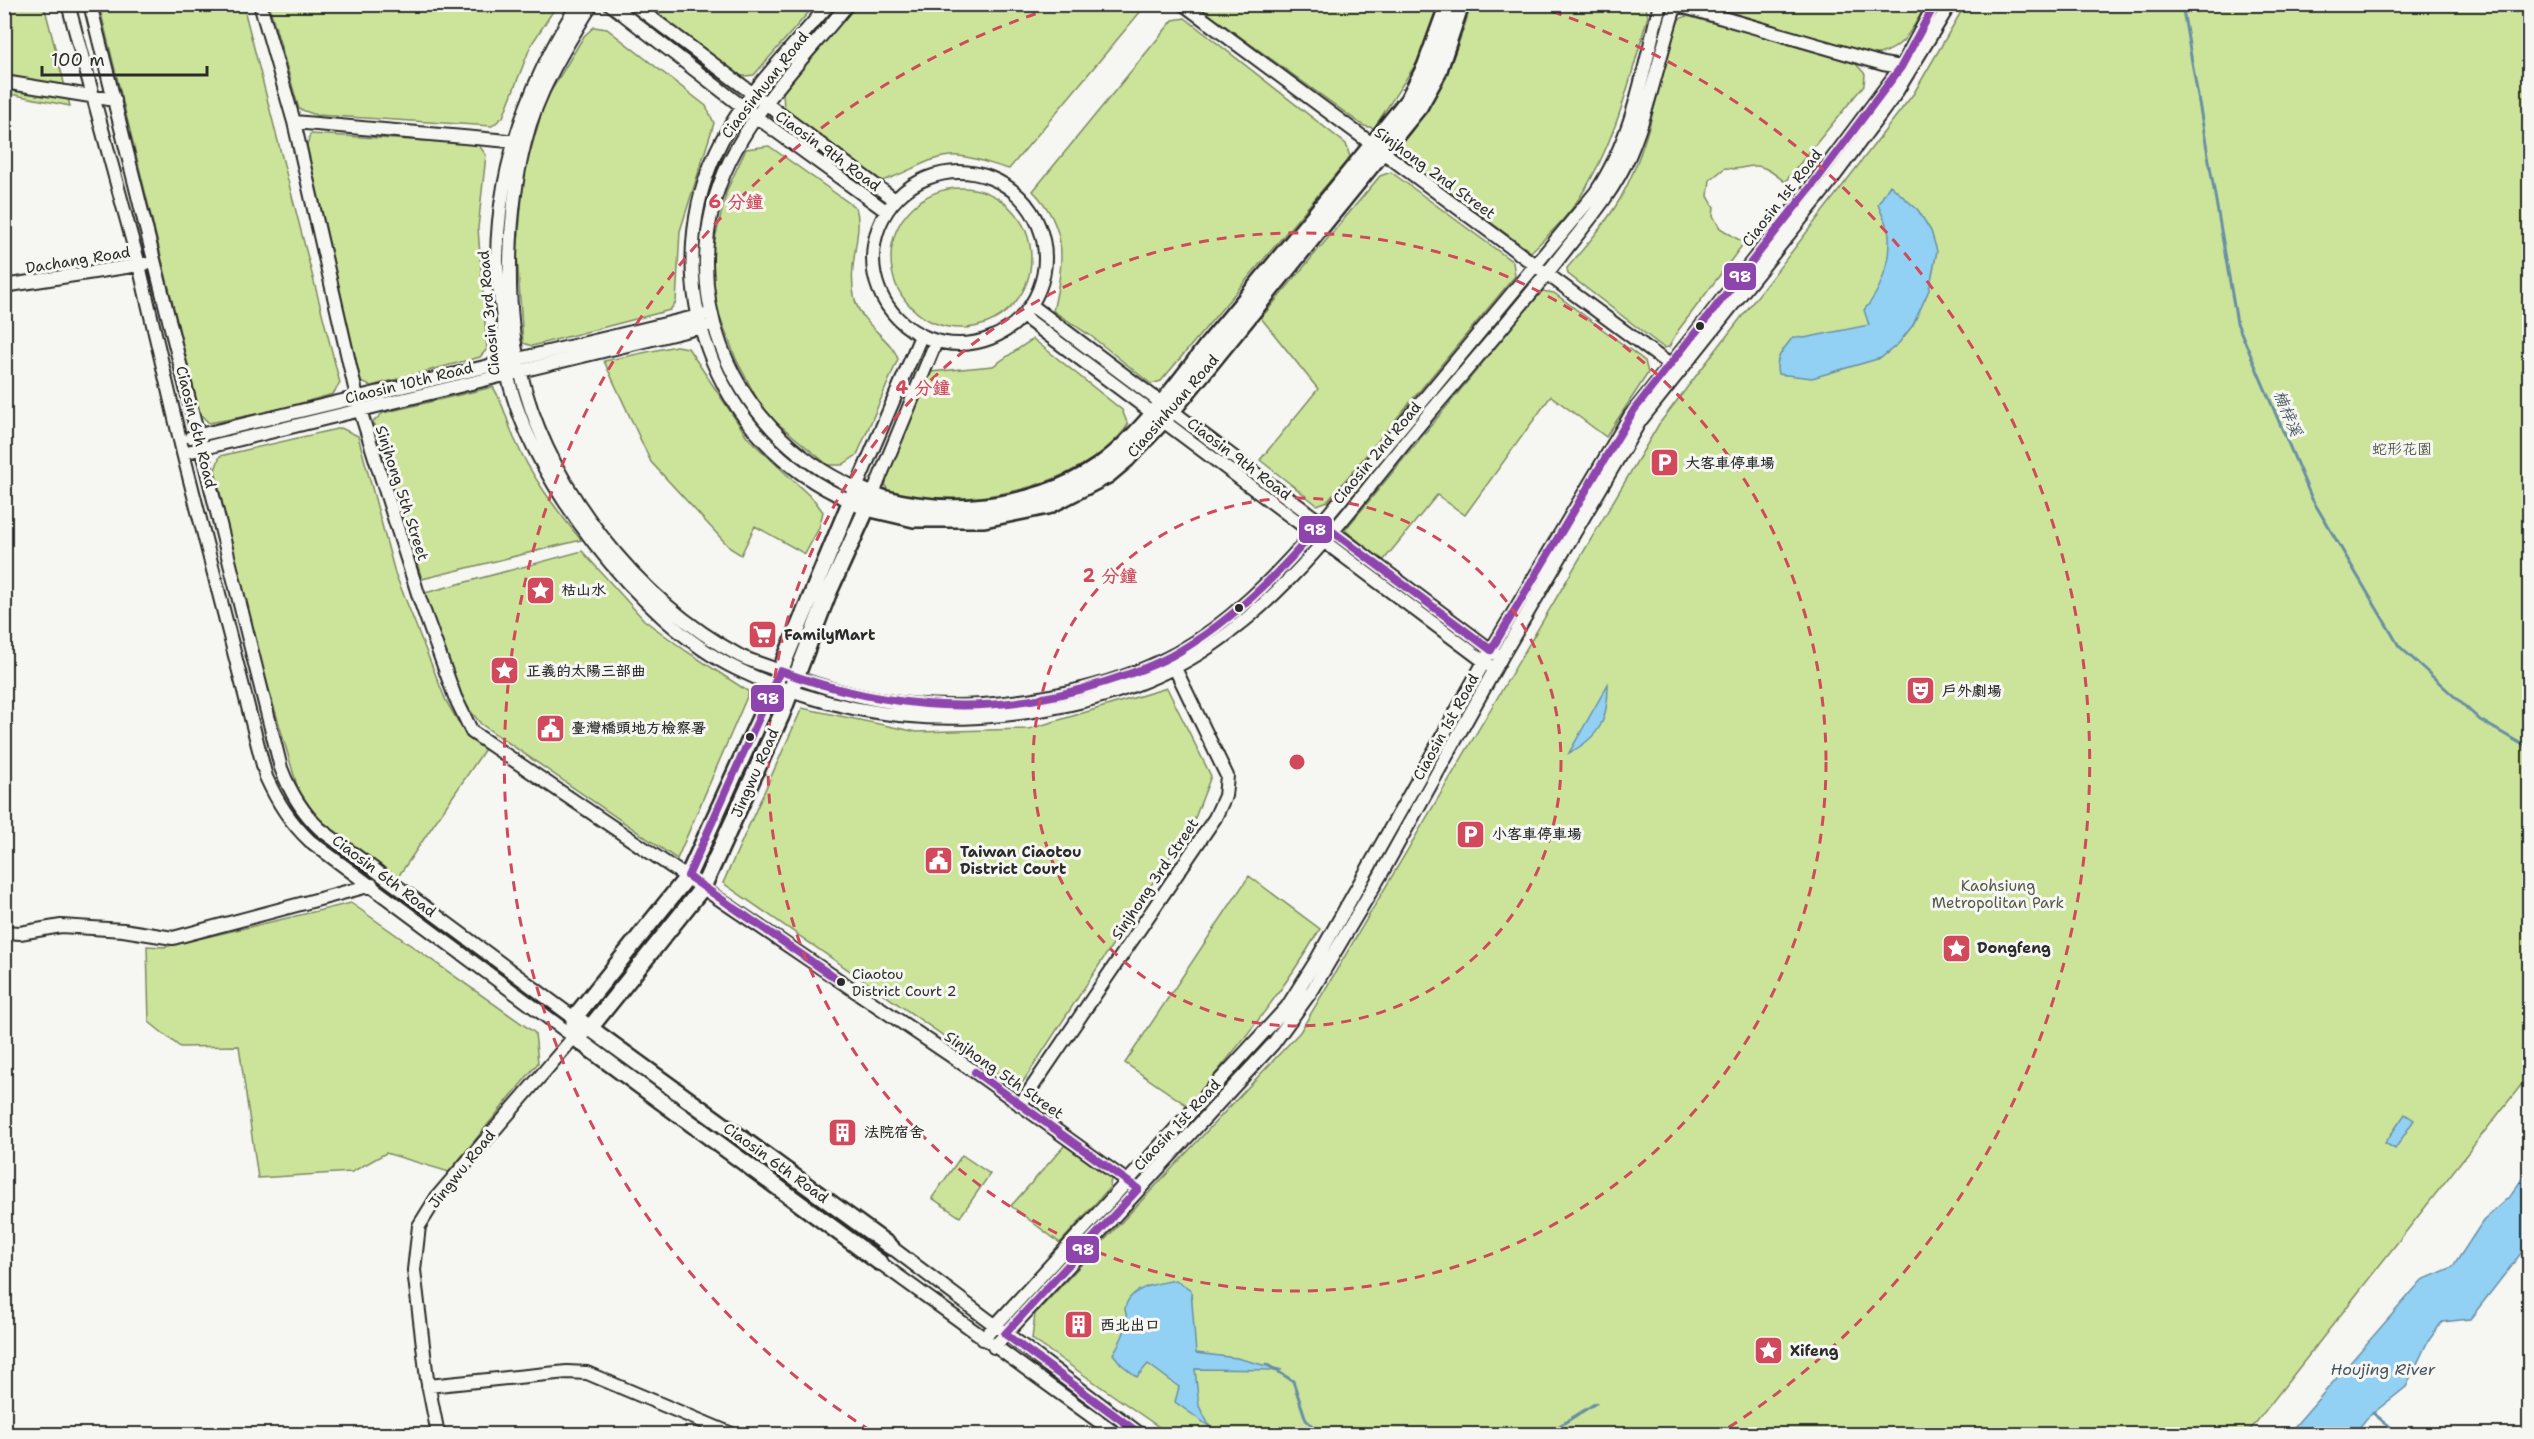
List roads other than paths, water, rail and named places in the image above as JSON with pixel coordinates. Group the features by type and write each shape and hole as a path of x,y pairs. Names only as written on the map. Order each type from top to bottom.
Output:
{"street":[{"name":"Ciaosin 6th Road","path":"68,4 138,265 183,453 266,777 287,817 298,830 370,887 994,1347 1116,1434"},
{"name":"Ciaosin 6th Road","path":"90,4 288,788 309,818 320,829 574,1018 891,1247 1140,1434"},
{"name":"Sinjhong 5th Street","path":"260,4 294,122 359,404 420,600 455,697 472,732 688,876 1134,1186"},
{"name":"Ciaosin 3rd Road","path":"578,4 554,41 527,99 501,206 497,261 513,367 568,486 608,544 657,596 703,634 778,677"},
{"name":"Ciaosin 3rd Road","path":"518,142 565,47 592,4"},
{"name":"Ciaosin 9th Road","path":"610,4 744,108 886,211"},
{"name":"Ciaosin 9th Road","path":"633,4 765,105 895,200"},
{"name":"Ciaosinhuan Road","path":"829,4 753,96 726,134 715,156 697,216 693,243 698,322 727,391 767,445 828,491 854,494"},
{"name":"Ciaosinhuan Road","path":"848,4 756,117 735,150 724,175 711,216 705,249 711,319 736,379 750,404 767,425 854,494 914,519 948,521 984,519 1048,506 1108,475 1127,459 1162,412 1378,149 1419,107 1438,73 1461,4"},
{"name":"Sinjhong 2nd Street","path":"1184,4 1674,368"},
{"name":"Ciaosinhuan Road","path":"1378,149 1425,67 1448,4"},
{"name":"Ciaosin 2nd Road","path":"1318,537 1321,523 1596,192 1616,155 1635,99 1660,4"},
{"name":"Ciaosin 1st Road","path":"1907,68 1935,4"},
{"name":"Ciaosin 1st Road","path":"984,1339 1000,1330 1134,1186 1273,1044 1298,1012 1380,876 1496,654 1630,416 1674,368 1819,186 1907,68 1950,4"},
{"path":"1675,5 1907,68"},
{"name":"Ciaosin 2nd Road","path":"778,677 896,717 974,718 1017,715 1076,703 1172,662 1263,587 1318,537 1332,530 1547,274 1609,193 1630,154 1675,5"},
{"path":"4,82 115,100"},
{"path":"294,122 518,142"},
{"path":"961,172 985,176 1007,186 1031,210 1040,228 1045,247 1045,267 1040,287 1023,316 1009,329 992,338 974,343 936,342 903,325 889,310 876,281 873,250 877,230 886,211 895,200 914,184 944,174 961,172"},
{"name":"Dachang Road","path":"4,286 156,262"},
{"name":"Ciaosin 9th Road","path":"1031,305 1318,537 1490,666"},
{"name":"Ciaosin 9th Road","path":"1023,316 1332,530 1496,654"},
{"name":"Ciaosin 10th Road","path":"180,440 199,442 711,319"},
{"name":"Jingwu Road","path":"574,1018 688,876 778,677 921,336"},
{"name":"Jingwu Road","path":"438,1434 428,1386 414,1270 419,1226 444,1189 574,1037 590,1028 703,887 794,684 828,594 870,501 936,342"},
{"name":"Ciaosin 10th Road","path":"183,453 199,442"},
{"name":"Sinjhong 3rd Street","path":"1020,1105 1215,818 1225,796 1227,776 1172,662"},
{"path":"4,932 20,933 61,926 123,930 173,938 370,887 380,873"},
{"path":"574,1018 574,1037"},
{"name":"Ciaosin 1st Road","path":"994,1347 1000,1330"},
{"path":"428,1386 567,1372 587,1373 732,1434"}],"water":[{"path":"1890,185 1918,210 1931,231 1937,251 1929,290 1913,325 1899,343 1881,358 1812,378 1778,374 1778,359 1793,337 1804,338 1869,325 1864,310 1876,294 1884,275 1889,245 1888,231 1878,204"},
{"path":"1608,684 1606,707 1600,725 1589,740 1569,753"},
{"path":"2405,1114 2414,1120 2395,1149 2385,1143"},
{"name":"Houjing River","path":"2529,1168 2529,1243 2470,1319 2442,1322 2427,1343 2406,1387 2367,1418 2354,1434 2288,1434 2422,1280 2453,1267 2483,1221 2512,1194"},
{"path":"1176,1280 1191,1290 1196,1353 1237,1358 1282,1370 1195,1369 1199,1406 1210,1427 1175,1402 1179,1387 1148,1364 1137,1377 1113,1354 1124,1333 1127,1319 1125,1309 1132,1296 1145,1287"}],"waterway":[{"name":"楠梓溪","path":"2182,4 2237,323 2312,499 2399,646 2480,720 2530,749"},
{"path":"1266,1364 1293,1381 1306,1420 1321,1434"},
{"path":"1518,1434 1548,1433 1596,1403"},
{"path":"2373,1413 2399,1434"}],"place":[{"name":"大客車停車場","path":"1664,463"},
{"name":"枯山水","path":"540,590"},
{"name":"FamilyMart","path":"763,635"},
{"name":"正義的太陽三部曲","path":"505,671"},
{"name":"戶外劇場","path":"1921,691"},
{"name":"臺灣橋頭地方檢察署","path":"550,728"},
{"name":"小客車停車場","path":"1471,834"},
{"name":"Taiwan Ciaotou District Court","path":"939,861"},
{"name":"Dongfeng","path":"1956,948"},
{"name":"Ciaotou District Court 2","path":"841,982"},
{"name":"法院宿舍","path":"843,1132"},
{"name":"西北出口","path":"1079,1325"},
{"name":"Xifeng","path":"1769,1351"}],"park label":[{"name":"蛇形花園","path":"2402,449"},
{"name":"Kaohsiung Metropolitan Park","path":"1998,894"}]}
